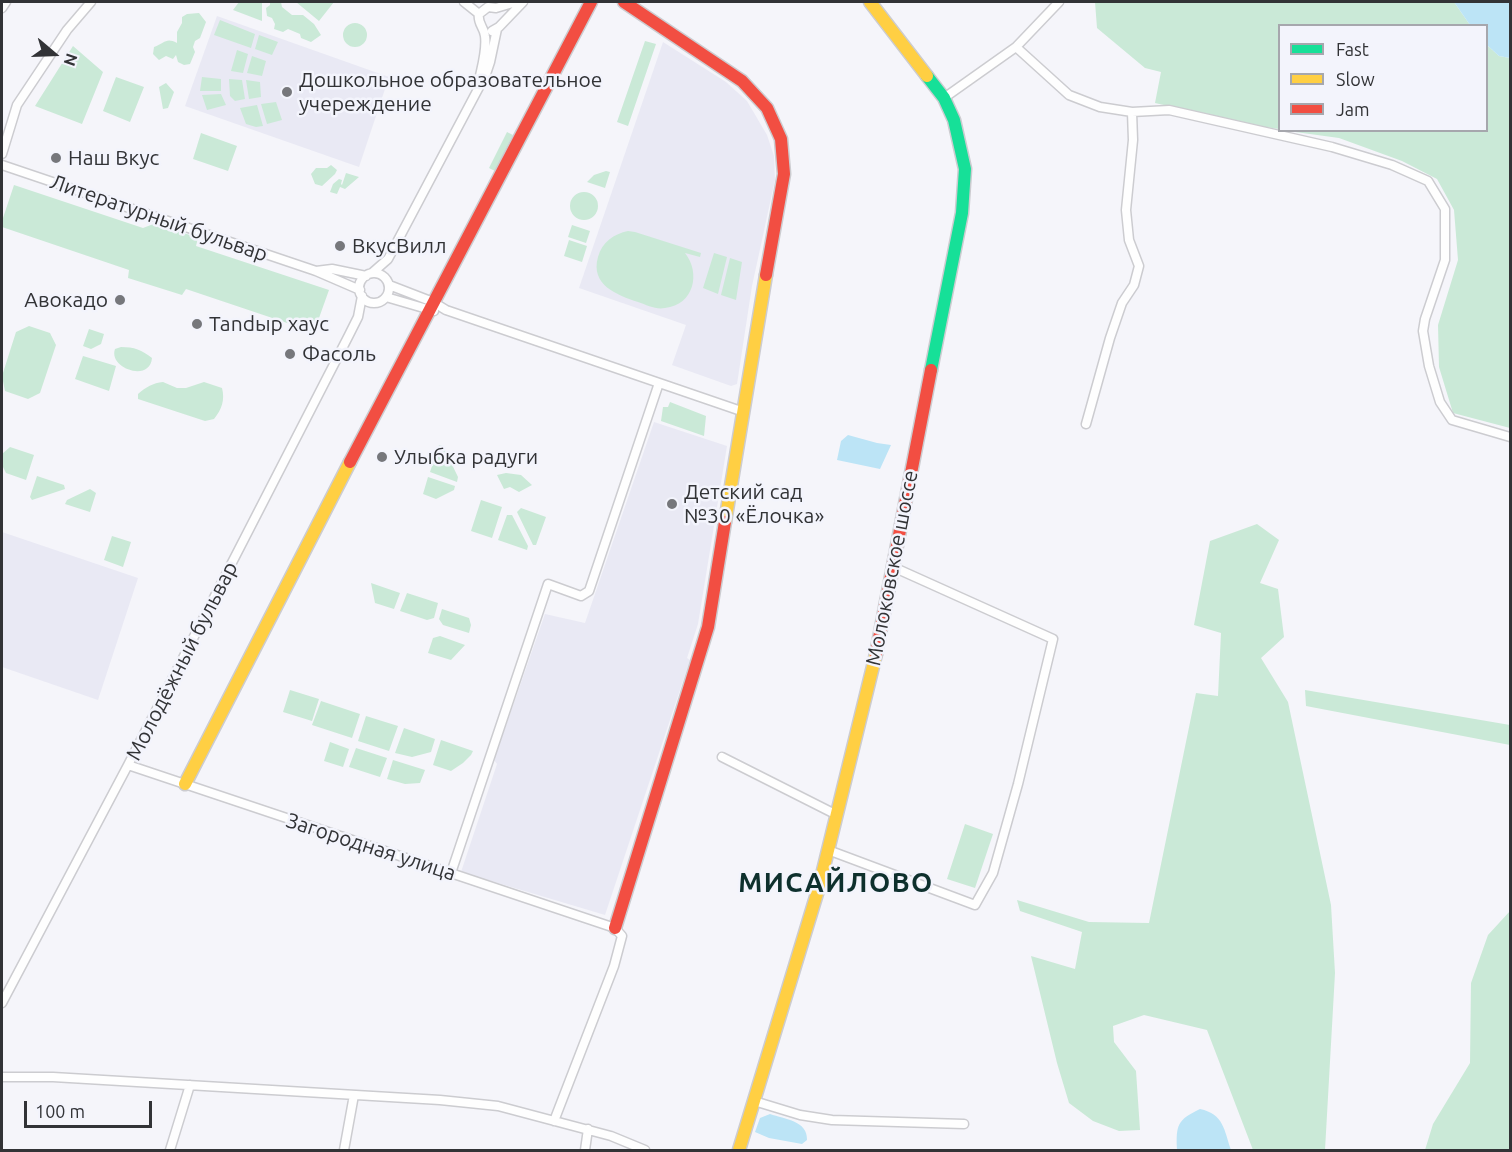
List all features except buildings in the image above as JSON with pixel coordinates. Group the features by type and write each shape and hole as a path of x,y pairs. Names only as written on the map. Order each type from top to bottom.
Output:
{"street":[{"path":"2,8 6,2"},
{"path":"2,154 17,105 67,30 91,2"},
{"path":"464,2 479,14"},
{"path":"477,89 484,54 483,29 478,22 479,14 485,8 496,8 516,2"},
{"path":"483,29 488,31 499,27 524,2"},
{"path":"185,784 431,306 591,2"},
{"path":"554,1121 614,966 622,936 615,928 708,627 784,174 781,139 767,108 742,81 624,2"},
{"name":"Молоковское шоссе","path":"740,1150 828,850 874,662 962,213 965,169 954,120 944,98 870,2"},
{"path":"944,98 1016,47 1059,2"},
{"path":"496,8 502,17 490,62 388,259 362,280 361,293 374,302 386,297 446,310 744,412"},
{"path":"1016,47 1069,95 1100,107 1132,112 1169,110 1332,147 1392,165 1428,181 1445,209 1445,260 1423,331 1429,366 1440,402 1452,420 1510,437"},
{"path":"1086,424 1110,338 1122,303 1134,285 1138,266 1129,240 1126,210 1133,140 1132,112"},
{"name":"Литературный бульвар","path":"2,165 316,271 361,293"},
{"path":"386,297 388,259"},
{"name":"Литературный бульвар","path":"316,271 332,269 369,274"},
{"path":"369,274 379,273 388,282 431,306"},
{"name":"Молодёжный бульвар","path":"358,317 361,293"},
{"name":"Молодёжный бульвар","path":"2,1003 128,765 358,317 374,302"},
{"path":"451,873 548,584 581,596 589,591 659,383"},
{"path":"828,850 975,905 993,873 1018,784 1053,639 893,567"},
{"path":"722,757 837,815"},
{"name":"Загородная улица","path":"128,765 615,928"},
{"path":"2,1077 53,1077 190,1085 440,1100 498,1106 611,1136 645,1150"},
{"path":"170,1150 190,1085"},
{"path":"344,1150 354,1095"},
{"path":"754,1101 800,1115 832,1120 964,1124"},
{"path":"585,1150 588,1130"}],"shaded area":[{"name":"Дошкольное образовательное учереждение","path":"217,16 389,77 359,167 185,106"},
{"path":"663,42 726,82 747,101 767,135 774,156 775,180 752,286 737,384 731,386 672,365 686,325 579,288"},
{"path":"654,422 727,446 698,624 687,658 690,660 605,915 461,872 497,764 494,760 545,614 585,623"},
{"path":"2,532 138,578 98,700 2,667"}],"green space":[{"path":"239,2 262,2 262,21 233,10"},
{"path":"270,2 281,2 282,7 292,15 303,15 314,24 321,35 311,42 288,29 283,32 274,29 275,24 272,18 267,16 266,8"},
{"path":"296,2 334,2 319,21"},
{"path":"1095,2 1454,2 1469,24 1278,24 1278,129 1155,103 1161,72 1145,68 1097,28"},
{"path":"199,13 206,22 200,38 195,41 193,47 195,52 190,64 184,65 178,62 176,55 173,59 166,56 159,60 153,54 154,47 168,41 177,43 177,32 182,23 182,17"},
{"path":"220,20 255,34 251,48 214,35"},
{"path":"355,23 363,27 367,35 363,43 355,47 347,43 343,35 347,27"},
{"path":"259,35 278,42 272,55 255,49"},
{"path":"645,41 656,44 628,126 617,122"},
{"path":"73,46 103,72 82,124 35,106"},
{"path":"1488,46 1499,56 1510,58 1510,428 1453,413 1439,367 1438,325 1458,260 1454,210 1437,179 1402,161 1339,138 1295,132 1488,132"},
{"path":"237,50 248,54 243,73 231,71"},
{"path":"252,56 266,61 262,76 247,73"},
{"path":"116,77 144,87 130,122 103,111"},
{"path":"202,77 221,79 221,91 200,91"},
{"path":"229,79 242,80 245,99 235,101 230,96"},
{"path":"246,80 260,82 261,97 249,99"},
{"path":"166,83 174,92 168,108 163,109 159,87"},
{"path":"221,94 226,105 207,110 202,95"},
{"path":"276,102 282,120 267,124 261,104"},
{"path":"257,105 263,126 256,127 246,124 240,108"},
{"path":"507,132 513,135 495,171 489,168"},
{"path":"201,133 237,146 228,171 193,159"},
{"path":"331,165 337,170 335,174 322,186 315,184 311,174 316,168 327,168"},
{"path":"610,172 605,188 587,182 594,175"},
{"path":"346,173 359,177 345,189 340,187 337,194 330,192 333,184 339,179 342,180 342,185"},
{"path":"14,185 143,228 156,223 198,238 196,246 329,290 314,332 186,289 182,295 128,278 129,270 2,227"},
{"path":"584,192 594,196 598,206 594,216 584,220 574,216 570,206 574,196"},
{"path":"572,225 590,231 586,243 568,237"},
{"path":"628,231 701,253 700,257 685,253 693,270 693,278 692,287 683,301 675,306 655,308 622,296 602,282 597,267 602,247 618,234"},
{"path":"569,240 587,246 582,262 564,256"},
{"path":"714,253 727,257 718,294 703,288"},
{"path":"730,258 742,262 736,300 721,295"},
{"path":"29,326 50,333 56,345 40,393 28,399 5,391 2,376 16,332"},
{"path":"89,329 104,334 101,344 91,349 83,346"},
{"path":"134,348 145,353 152,358 150,366 138,371 123,367 114,356 115,349"},
{"path":"83,356 116,366 109,391 75,379"},
{"path":"163,382 177,388 186,388 204,382 222,388 221,408 214,419 205,421 138,399 138,394 144,389"},
{"path":"670,402 706,416 704,436 661,421 663,407 668,407"},
{"path":"439,445 443,446 458,477 457,482 430,472"},
{"path":"10,447 34,455 26,480 6,473 2,465 2,454"},
{"path":"506,473 521,475 532,485 519,492 510,487 504,489 497,475"},
{"path":"37,476 64,485 65,489 32,500 30,497"},
{"path":"428,477 455,486 454,490 436,499 423,494"},
{"path":"90,489 96,493 90,512 65,504 67,500"},
{"path":"481,500 502,507 492,538 471,531"},
{"path":"521,508 546,517 536,545 533,545 517,512"},
{"path":"507,515 512,515 528,546 527,550 498,540"},
{"path":"1257,524 1279,540 1260,583 1278,589 1284,637 1261,658 1288,702 1331,905 1335,973 1325,1150 1253,1150 1207,1030 1144,1015 1113,1026 1114,1042 1136,1071 1140,1130 1119,1131 1093,1121 1069,1103 1031,956 1075,969 1082,932 1020,911 1017,900 1089,922 1149,923 1196,693 1218,696 1221,633 1194,625 1210,541"},
{"path":"112,536 131,542 123,567 104,560"},
{"path":"371,583 400,593 394,609 375,603"},
{"path":"407,593 438,603 434,618 427,620 400,611"},
{"path":"442,609 469,618 471,625 469,633 443,625 439,619"},
{"path":"440,636 465,645 451,660 428,653 433,638"},
{"path":"290,690 319,699 312,721 283,712"},
{"path":"1305,690 1510,725 1510,745 1306,706"},
{"path":"321,701 360,714 352,738 312,725"},
{"path":"366,716 398,726 389,751 358,741"},
{"path":"404,728 435,739 431,752 412,757 395,753"},
{"path":"441,740 473,751 463,763 451,771 433,765"},
{"path":"330,742 349,749 343,767 324,761"},
{"path":"356,748 387,758 380,777 349,767"},
{"path":"393,760 425,770 420,783 405,784 387,779"},
{"path":"965,824 993,834 975,888 947,879"},
{"path":"1510,911 1510,1150 1425,1150 1433,1124 1470,1063 1471,983 1488,935"}],"water":[{"path":"1454,2 1510,2 1510,58 1499,56 1488,46 1488,24 1469,24"},
{"path":"848,435 891,445 880,469 837,460 841,441"},
{"path":"1200,1109 1208,1111 1219,1119 1231,1150 1177,1150 1178,1129 1182,1120"},
{"path":"770,1114 789,1119 800,1125 804,1129 807,1140 802,1144 769,1138 755,1132 760,1118"}],"traffic: fast":[{"path":"927,76 944,98 954,120 965,169 962,213 931,370"}],"traffic: slow":[{"path":"870,2 927,76"},
{"path":"725,522 766,275"},
{"path":"185,784 350,462"},
{"path":"739,1150 819,887 876,654"}],"traffic: jam":[{"path":"350,462 591,2"},
{"path":"624,2 742,81 767,108 781,139 784,174 766,275"},
{"path":"876,654 931,370"},
{"path":"615,928 708,627 725,522"}],"place":[{"name":"Дошкольное образовательное учереждение","path":"287,92"},
{"name":"Наш Вкус","path":"56,158"},
{"name":"ВкусВилл","path":"340,246"},
{"name":"Авокадо","path":"120,300"},
{"name":"Tandыр хаус","path":"197,324"},
{"name":"Фасоль","path":"290,354"},
{"name":"Улыбка радуги","path":"382,457"},
{"name":"Детский сад №30 «Ёлочка»","path":"672,504"}],"district":[{"name":"МИСАЙЛОВО","path":"836,883"}]}
